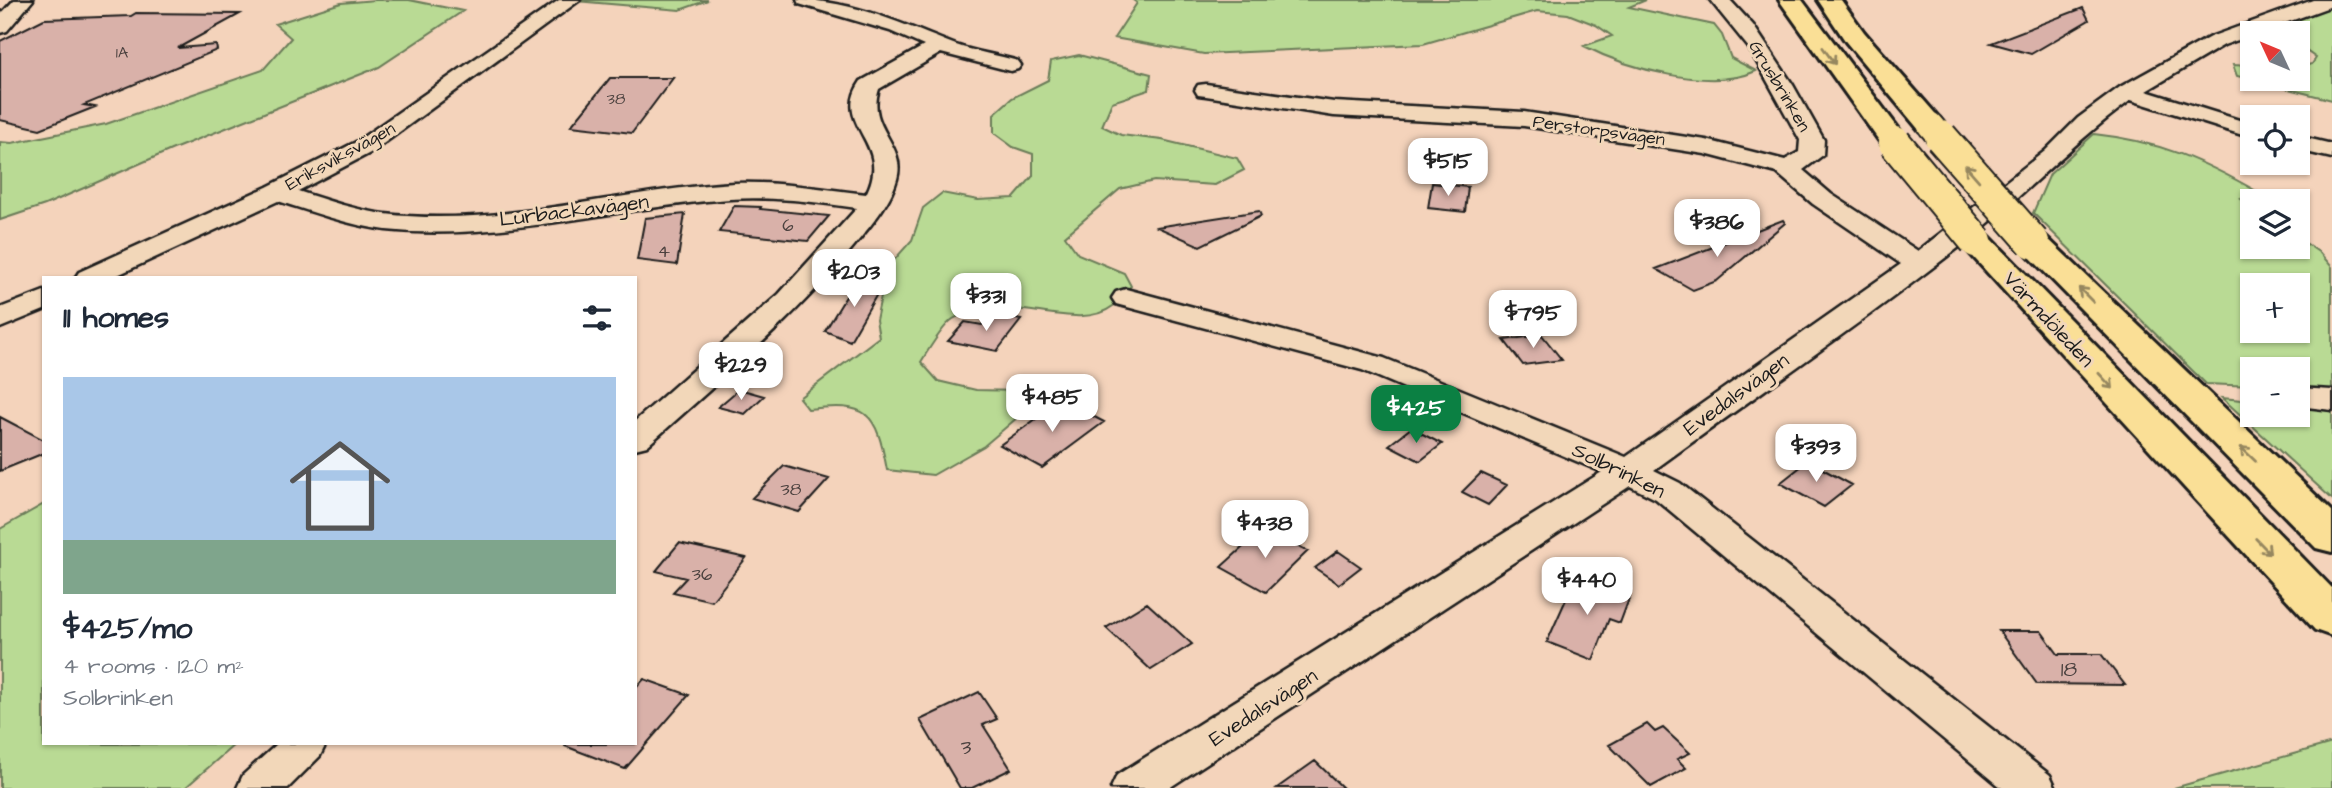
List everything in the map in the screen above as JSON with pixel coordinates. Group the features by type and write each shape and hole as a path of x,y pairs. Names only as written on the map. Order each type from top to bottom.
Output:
{"highway":[{"name":"Värmdöleden","path":"1790,0 1895,143 1976,241 2332,618"},
{"name":"Värmdöleden","path":"1829,0 1855,37 2033,242 2332,537"}],"street":[{"path":"0,27 24,0"},
{"name":"Eriksviksvägen","path":"93,276 276,192 387,132 570,0"},
{"path":"806,0 897,27 938,46 1011,65"},
{"name":"Grusbrinken","path":"1719,0 1731,10 1769,65 1812,140 1811,155 1786,168"},
{"name":"Evedalsvägen","path":"1133,788 1629,471 1949,242 2053,156 2086,123 2128,92 2217,41 2331,0"},
{"path":"637,437 798,294 874,202 886,179 888,161 861,111 865,94 869,86 938,46"},
{"name":"Perstorpsvägen","path":"1206,90 1334,109 1450,113 1560,124 1706,147 1786,168 1822,199 1918,263"},
{"path":"2128,92 2240,127"},
{"path":"2310,146 2332,151"},
{"name":"Lurbackavägen","path":"276,192 361,217 398,223 500,220 732,191 785,192 874,202"},
{"name":"Solbrinken","path":"1125,298 1373,364 1629,471 1668,491 2034,788"},
{"path":"0,319 42,300"},
{"path":"2310,398 2332,400"},
{"path":"259,788 304,745"}],"green space":[{"path":"409,0 463,11 379,67 171,150 45,205 0,220 0,142 12,143 106,124 263,70 291,38 275,24 341,3"},
{"path":"708,0 680,10 576,1"},
{"path":"1133,0 1646,0 1629,7 1714,25 1722,35 1731,58 1756,71 1737,77 1716,79 1669,75 1645,69 1584,46 1612,36 1596,25 1568,14 1537,11 1423,44 1204,54 1114,38 1137,3"},
{"path":"2332,6 2332,100 2296,91 2310,91 2310,64 2316,58 2310,54 2310,21 2293,21"},
{"path":"1079,55 1151,74 1149,90 1112,102 1102,126 1121,135 1162,140 1237,158 1244,170 1215,185 1154,181 1120,189 1065,236 1078,254 1124,273 1131,286 1113,306 1097,314 1079,316 1015,309 972,310 949,322 921,362 938,381 976,390 1020,391 1025,411 984,446 933,475 887,470 878,435 866,415 844,407 808,409 799,398 879,337 876,320 887,268 912,240 923,208 942,193 978,200 1014,198 1033,176 1033,154 1013,147 994,133 994,114 1012,98 1048,80 1051,61"},
{"path":"2233,65 2240,65 2240,77 2237,76"},
{"path":"2094,134 2160,147 2199,161 2253,189 2240,189 2240,259 2310,259 2310,246 2332,267 2332,391 2310,390 2310,357 2240,357 2240,385 2206,384 2033,213 2050,174"},
{"path":"2222,398 2240,400 2240,415"},
{"path":"2310,407 2332,409 2332,499 2254,427 2310,427"},
{"path":"42,505 42,745 234,745 185,788 0,788 0,529"},
{"path":"2332,743 2332,788 2174,788"}],"building":[{"path":"2083,8 2089,20 2031,54 1991,43"},
{"path":"136,13 240,14 178,48 216,45 217,50 84,105 95,107 40,129 0,120 0,41 44,19 131,16"},
{"path":"610,78 673,78 632,133 571,126"},
{"path":"1432,183 1468,187 1465,212 1428,208"},
{"path":"734,206 829,216 808,241 719,232"},
{"path":"1259,211 1261,216 1200,246 1157,227"},
{"path":"685,214 677,265 637,260 645,218"},
{"path":"1783,220 1785,223 1717,281 1693,290 1656,269"},
{"path":"856,280 884,282 850,341 825,331"},
{"path":"990,314 1021,320 997,351 948,341 965,322 982,325"},
{"path":"1542,335 1562,360 1523,365 1504,340"},
{"path":"739,389 764,396 745,414 718,407"},
{"path":"1062,400 1104,422 1042,468 1000,445"},
{"path":"0,417 42,439 42,454 0,471"},
{"path":"1411,428 1442,444 1420,461 1389,445"},
{"path":"1808,461 1852,485 1824,507 1780,483"},
{"path":"784,466 829,479 799,512 752,498"},
{"path":"1481,473 1507,485 1488,505 1462,492"},
{"path":"1264,528 1308,551 1266,592 1221,567"},
{"path":"679,543 746,558 712,601 673,592 686,578 656,571"},
{"path":"1338,551 1361,567 1339,584 1315,568"},
{"path":"1576,577 1630,596 1620,623 1609,619 1593,660 1547,642"},
{"path":"1147,603 1192,644 1151,670 1106,628"},
{"path":"1999,631 2041,631 2058,654 2101,654 2125,685 2037,684"},
{"path":"644,679 689,695 625,769 565,746 637,745 637,687"},
{"path":"979,692 997,719 983,725 1011,769 972,788 960,788 920,720"},
{"path":"1647,724 1655,732 1663,728 1690,753 1677,759 1686,768 1651,787 1609,745"},
{"path":"1315,761 1343,788 1277,788"}]}
